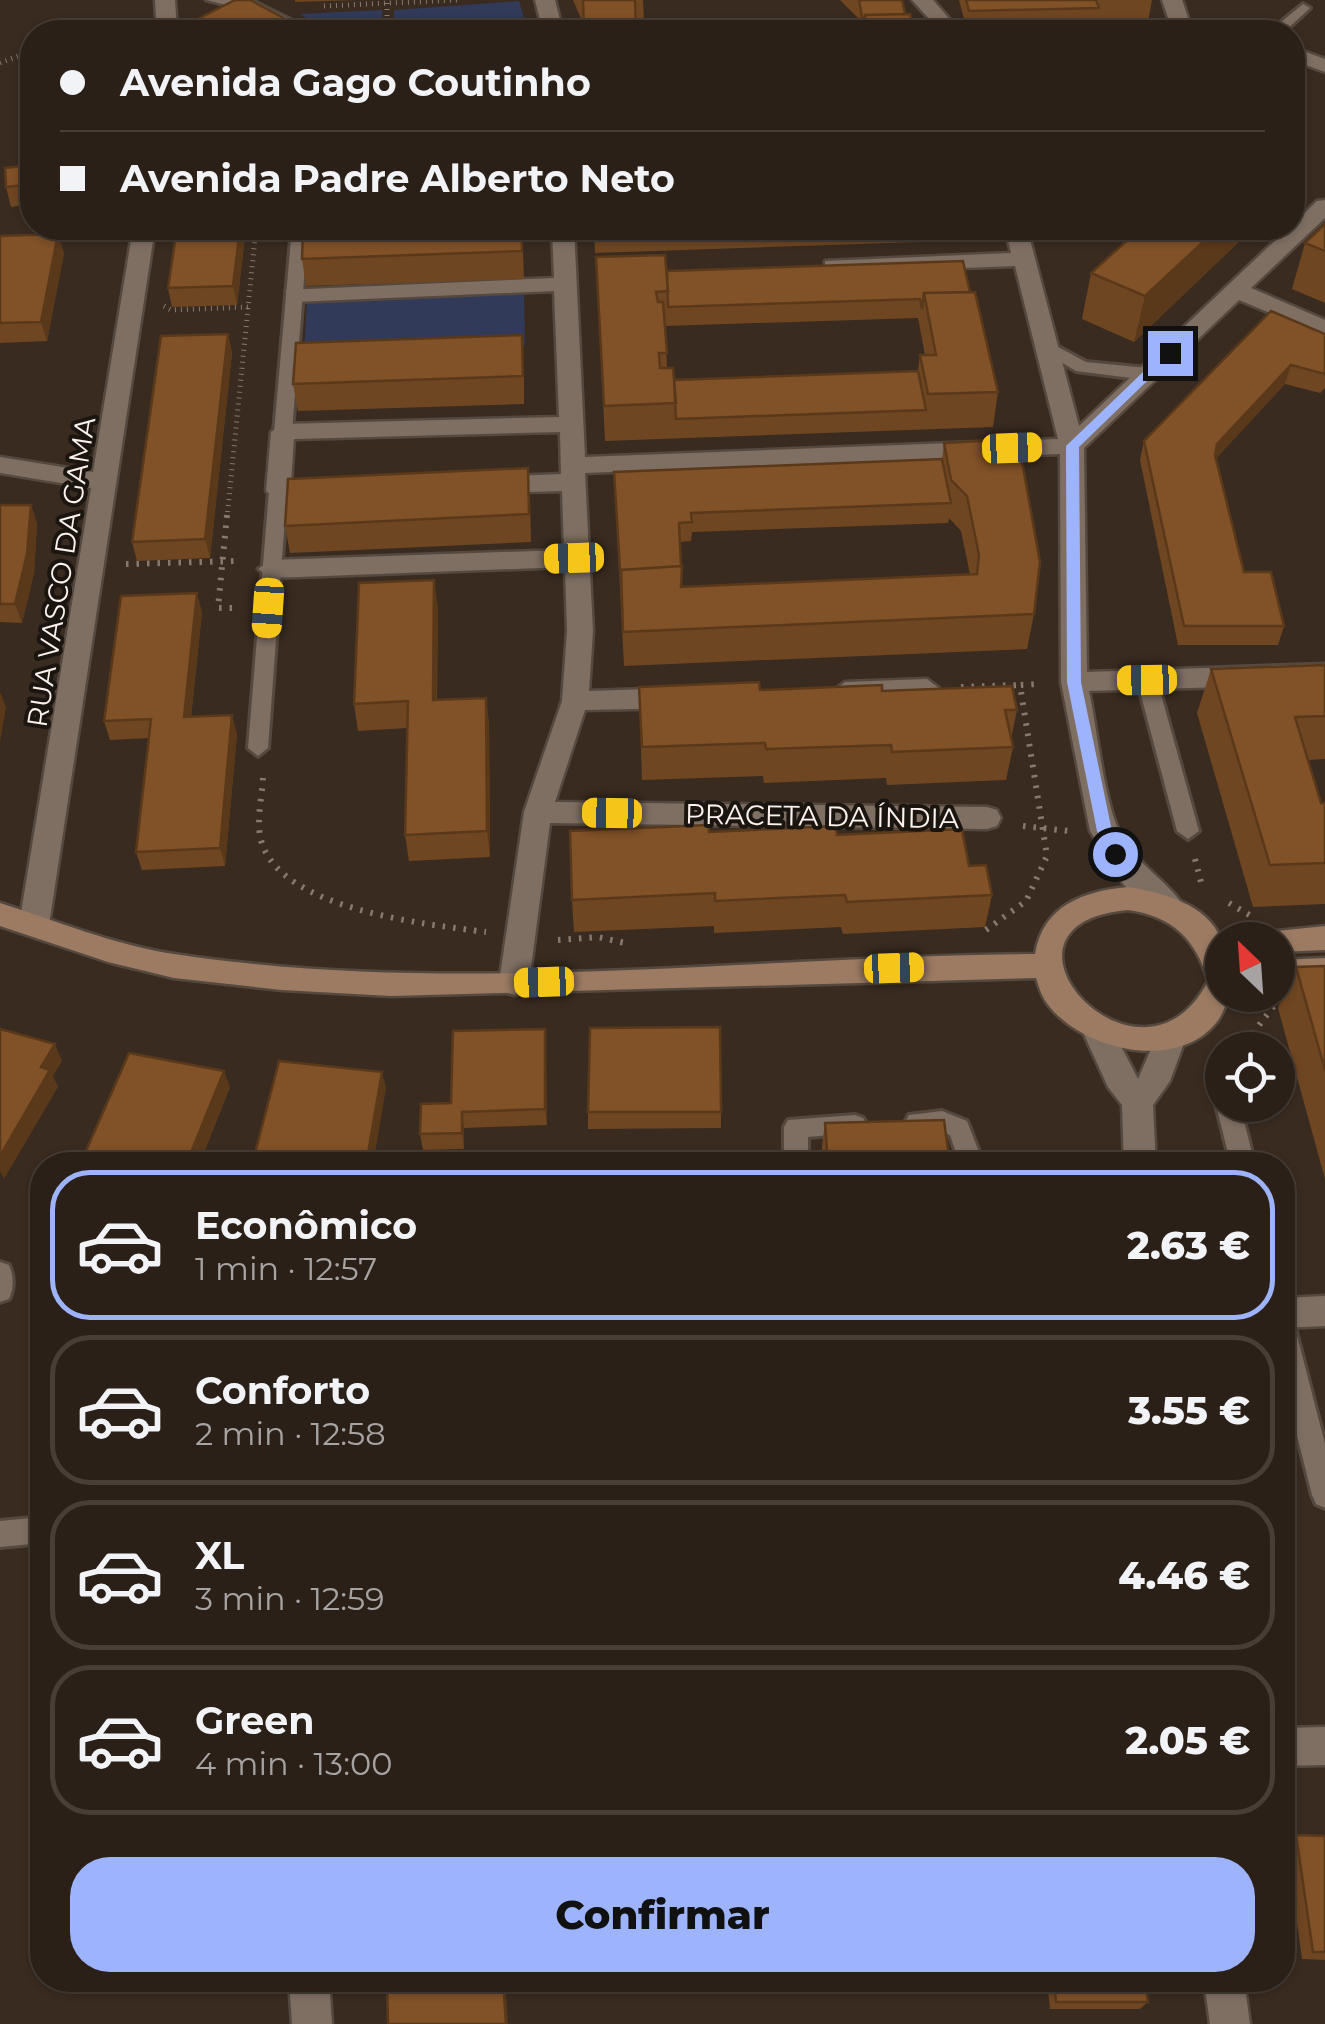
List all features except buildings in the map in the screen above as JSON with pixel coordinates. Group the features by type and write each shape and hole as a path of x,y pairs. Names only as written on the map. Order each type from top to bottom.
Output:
{"street":[{"path":"216,0 242,3 280,20"},
{"path":"922,0 940,20"},
{"path":"1305,226 1325,206"},
{"name":"RUA VASCO DA GAMA","path":"34,926 101,481 121,395 142,240"},
{"path":"514,983 538,812 575,701 580,631 574,558 572,278 565,240"},
{"path":"1019,240 1072,446 1074,682 1104,831 1134,877 1205,936"},
{"path":"456,486 574,473 1072,446 1290,240"},
{"path":"816,266 1024,258"},
{"path":"294,295 572,278"},
{"path":"1238,291 1325,328"},
{"path":"356,489 278,491 283,432 572,424"},
{"path":"0,465 101,481"},
{"path":"271,569 574,558"},
{"path":"1074,682 1325,674"},
{"path":"810,693 927,689"},
{"path":"575,701 712,696"},
{"name":"PRACETA DA ÍNDIA","path":"538,812 987,818"},
{"path":"1171,909 1143,899 1119,898 1084,907 1057,928 1048,947 1046,966 1055,991 1072,1012 1096,1028 1123,1037 1172,1035 1202,1021 1210,1012"},
{"path":"0,914 170,966 310,981 514,983 968,965 1046,966"},
{"path":"1295,938 1325,938"},
{"path":"1295,971 1325,970"},
{"path":"1096,1028 1119,1078 1137,1101 1139,1152"},
{"path":"1137,1101 1155,1081 1172,1035"},
{"path":"1295,1312 1325,1311"},
{"path":"1295,1746 1325,1746"},
{"path":"310,1992 312,2024"},
{"path":"1226,1992 1230,2024"}],"lane":[{"path":"1289,20 1302,8"},
{"path":"283,432 299,240"},
{"path":"1047,346 1082,367 1148,374"},
{"path":"258,748 278,491"},
{"path":"1147,680 1188,831"},
{"path":"796,1152 796,1127 942,1122 959,1128 966,1136 969,1152"},
{"path":"1232,1122 1239,1152"},
{"path":"0,1273 0,1291"},
{"path":"1295,1376 1325,1496"},
{"path":"0,1534 30,1531"}],"path":[{"path":"316,7 458,0"},
{"path":"386,3 387,20"},
{"path":"218,608 255,240"},
{"path":"134,306 161,304 172,310 248,307"},
{"path":"90,566 223,561"},
{"path":"927,689 1020,684"},
{"path":"258,748 264,759 260,842 278,872 351,907 498,934"},
{"path":"1188,831 1201,885 1256,922"},
{"path":"548,940 598,937 625,943 634,950"},
{"path":"1254,1032 1270,1012"}],"shaded area":[{"path":"519,1 525,20 394,20 394,10"},
{"path":"382,10 382,20 310,20 299,14"},
{"path":"524,294 525,345 304,352 307,301"}],"route":[{"path":"1115,854 1104,831 1074,682 1072,446 1170,353"}]}
